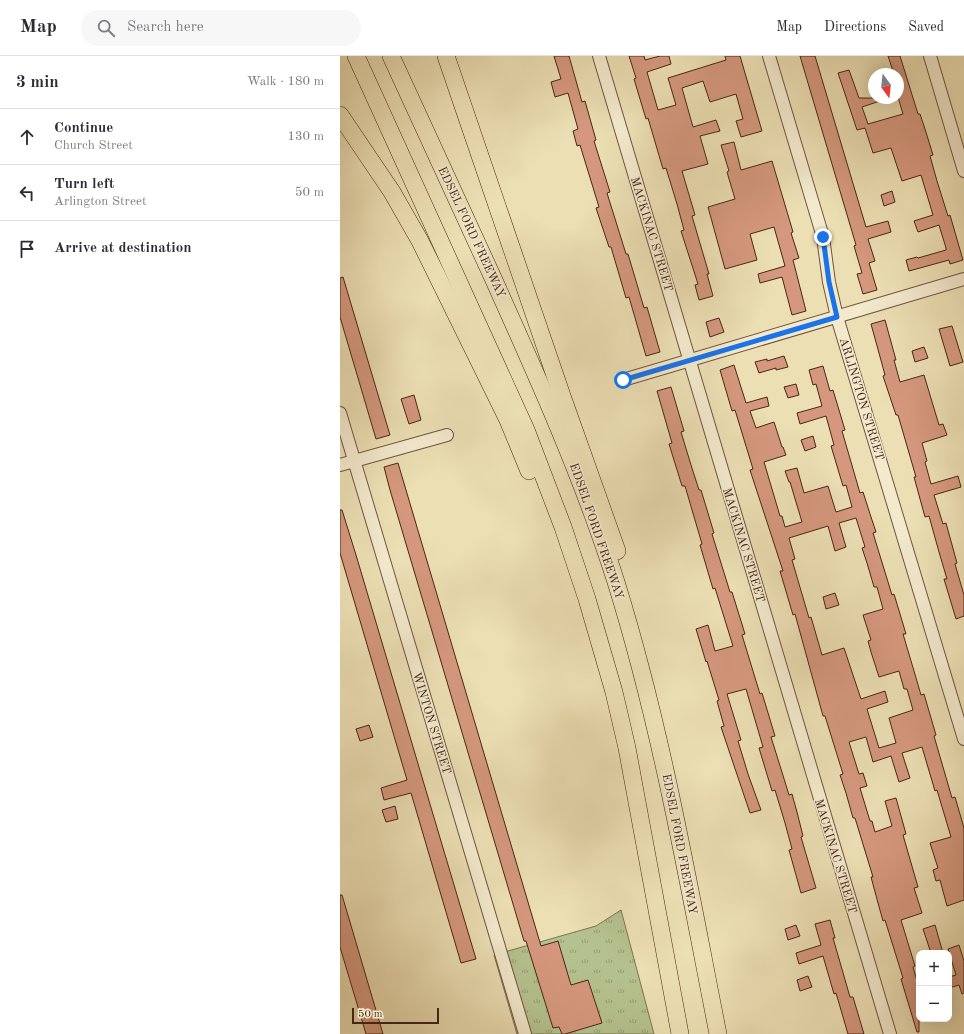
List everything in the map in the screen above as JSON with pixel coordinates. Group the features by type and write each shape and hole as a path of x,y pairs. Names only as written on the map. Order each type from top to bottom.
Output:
{"highway":[{"path":"356,56 526,430 563,527 587,599 614,692 627,748 680,1034"},
{"name":"EDSEL FORD FREEWAY","path":"391,56 523,344 573,459 616,582 645,686 666,774 718,1034"},
{"path":"446,56 562,396 625,574 640,629 645,686"},
{"path":"340,115 392,192 435,269 508,420 548,518 587,599"}],"street":[{"name":"MACKINAC STREET","path":"599,56 890,1034"},
{"name":"ARLINGTON STREET","path":"770,56 823,237 829,282 837,317 964,739"},
{"path":"930,56 964,171"},
{"path":"623,380 964,280"},
{"name":"WINTON STREET","path":"340,413 525,1034"},
{"path":"340,465 447,435"}],"green space":[{"path":"621,910 654,1034 517,1034 494,955 596,926"}],"building":[{"path":"554,56 569,56 582,102 585,101 596,140 594,141 610,192 607,193 626,254 628,254 644,308 647,307 660,352 646,356 629,297 626,298 611,247 609,247 596,208 599,207 580,145 577,146 573,131 578,129 568,93 555,97 551,82 561,79"},
{"path":"629,56 644,56 645,60 660,56 669,56 671,64 647,72 658,110 676,105 668,78 726,60 725,56 740,56 762,131 741,137 736,121 743,119 736,94 710,102 703,81 682,88 693,127 716,120 720,131 700,136 708,164 682,171 695,215 692,216 709,274 707,274 713,296 699,300 695,285 698,284 681,231 684,230 677,204 666,168 663,169 648,118 646,119"},
{"path":"800,56 815,56 866,227 888,221 891,232 868,239 875,261 869,263 877,290 863,294 857,274 862,273 854,246 856,245"},
{"path":"888,56 900,56 904,68 892,68"},
{"path":"904,69 918,114 920,114 925,129 933,155 930,156 937,181 948,216 950,215 963,260 950,264 949,260 909,271 906,260 946,250 939,225 918,232 914,221 933,215 921,175 902,181 891,148 873,153 865,128 857,130 838,73 849,70 859,98 868,98 868,104 871,104 862,107 868,124 903,114 900,104 904,104"},
{"path":"734,142 741,170 772,161 799,258 793,260 806,311 792,315 782,277 760,283 758,274 785,266 774,227 750,234 757,260 725,269 708,207 735,199 727,172 729,171 721,145"},
{"path":"892,191 895,202 884,206 881,195"},
{"path":"343,277 390,435 376,439 340,317 340,278"},
{"path":"719,318 724,332 710,337 706,322"},
{"path":"885,320 896,360 894,360 900,382 924,375 939,425 943,424 947,435 922,443 931,484 958,476 961,487 934,495 943,524 946,523 957,563 955,564 964,595 964,616 956,619 944,579 947,579 929,516 925,517 914,477 916,477 898,415 896,415 883,376 885,375 871,324"},
{"path":"952,326 963,362 950,366 939,329"},
{"path":"924,347 928,358 915,362 912,351"},
{"path":"784,356 788,367 776,370 776,368 759,373 755,362 767,359 767,361"},
{"path":"734,365 746,403 767,397 769,406 750,411 756,428 774,422 786,455 764,462 780,516 782,516 785,527 802,522 790,482 785,471 797,468 804,493 828,486 836,512 852,507 846,485 843,486 831,446 834,445 826,416 800,424 797,413 822,406 816,384 813,385 809,370 823,366 830,391 833,390 845,430 842,431 860,493 863,492 876,532 873,533 906,634 903,634 921,695 924,694 936,735 934,736 952,798 955,797 964,828 964,900 947,906 940,880 936,881 933,870 938,868 930,843 951,837 922,747 902,753 910,778 899,782 891,756 873,762 866,737 849,742 859,774 863,773 867,786 860,788 875,832 892,826 885,801 896,798 906,834 903,835 918,887 914,888 922,913 901,920 915,966 913,967 916,978 916,1022 919,1022 919,1032 917,1032 901,979 903,978 885,920 883,921 871,877 873,877 840,775 843,774 825,716 823,716 795,614 793,615 780,571 783,571 750,470 753,469 735,410 732,411 720,370","holes":["856,518 865,547 862,548 874,587 877,587 883,609 863,615 871,640 868,641 871,652 879,677 899,671 904,689 907,689 913,710 889,718 896,743 879,748 867,709 888,702 885,691 861,699 844,648 822,655 811,617 809,618 792,560 795,559 789,538 828,526 835,551 846,547 839,523"]},
{"path":"796,384 799,395 788,398 784,387"},
{"path":"671,387 684,431 681,432 699,490 701,490 714,533 712,534 745,634 742,635 760,694 762,693 775,736 771,737 789,795 792,794 797,812 803,836 801,837 816,888 801,893 789,850 792,849 785,823 775,790 772,791 759,748 763,747 746,689 727,694 741,740 738,741 761,810 750,813 721,727 724,726 717,701 719,700 696,629 708,625 715,651 733,646 715,588 713,589 685,486 682,486 669,444 672,443 657,391"},
{"path":"414,395 421,420 409,424 401,399"},
{"path":"813,436 816,447 805,451 801,440"},
{"path":"398,463 541,946 558,941 571,985 588,980 602,1023 565,1034 562,1034 559,1027 553,1028 526,941 524,941 390,490 384,467"},
{"path":"340,510 342,510 356,555 476,959 461,963 411,793 384,800 381,788 407,780 340,553"},
{"path":"835,593 839,605 826,609 823,597"},
{"path":"369,725 373,737 360,741 356,729"},
{"path":"395,806 398,819 386,822 382,810"},
{"path":"340,895 342,895 383,1034 366,1034 340,947"},
{"path":"830,920 835,938 833,938 850,997 853,997 864,1034 848,1034 823,956 799,964 796,953 821,945 815,924"},
{"path":"796,925 800,936 788,940 785,929"},
{"path":"935,925 942,950 930,950 923,929"},
{"path":"959,945 964,961 964,993 962,994 959,985 952,987 952,976 956,975 952,962 952,950 948,949"},
{"path":"808,976 812,987 800,991 797,980"}],"route":[{"path":"623,380 837,317 829,282 823,237"}]}
